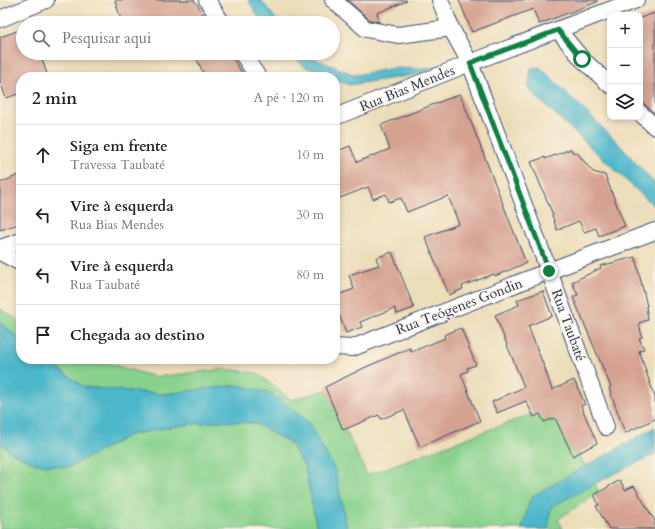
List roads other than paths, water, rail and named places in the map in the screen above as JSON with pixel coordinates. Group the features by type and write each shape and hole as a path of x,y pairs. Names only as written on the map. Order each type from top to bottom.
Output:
{"street":[{"path":"0,19 46,0"},
{"path":"207,0 217,16"},
{"path":"333,0 366,29 398,35 451,28"},
{"name":"Rua Taubaté","path":"440,0 451,28 470,63 549,271 606,427"},
{"name":"Rua Bias Mendes","path":"340,115 470,63 636,0"},
{"path":"558,30 582,59 609,84"},
{"path":"247,60 255,72"},
{"path":"643,116 655,127"},
{"name":"Rua Teógenes Gondin","path":"340,347 352,348 655,231"},
{"path":"0,248 16,242"},
{"path":"0,252 16,260"}],"water":[{"path":"248,0 261,0 274,16 258,16"},
{"path":"297,60 317,60 356,75 393,68 420,69 437,67 420,74 349,85 340,81 340,72 318,72 304,66"},
{"path":"540,67 616,141 655,184 655,207 528,89 531,68"},
{"path":"0,323 16,336 16,364 51,364 84,387 163,394 238,385 271,393 308,422 335,470 347,529 317,529 305,467 289,442 255,423 218,421 170,427 129,435 70,467 36,464 9,451 0,441"},
{"path":"655,427 655,454 551,507 548,529 522,529 531,497"}]}
